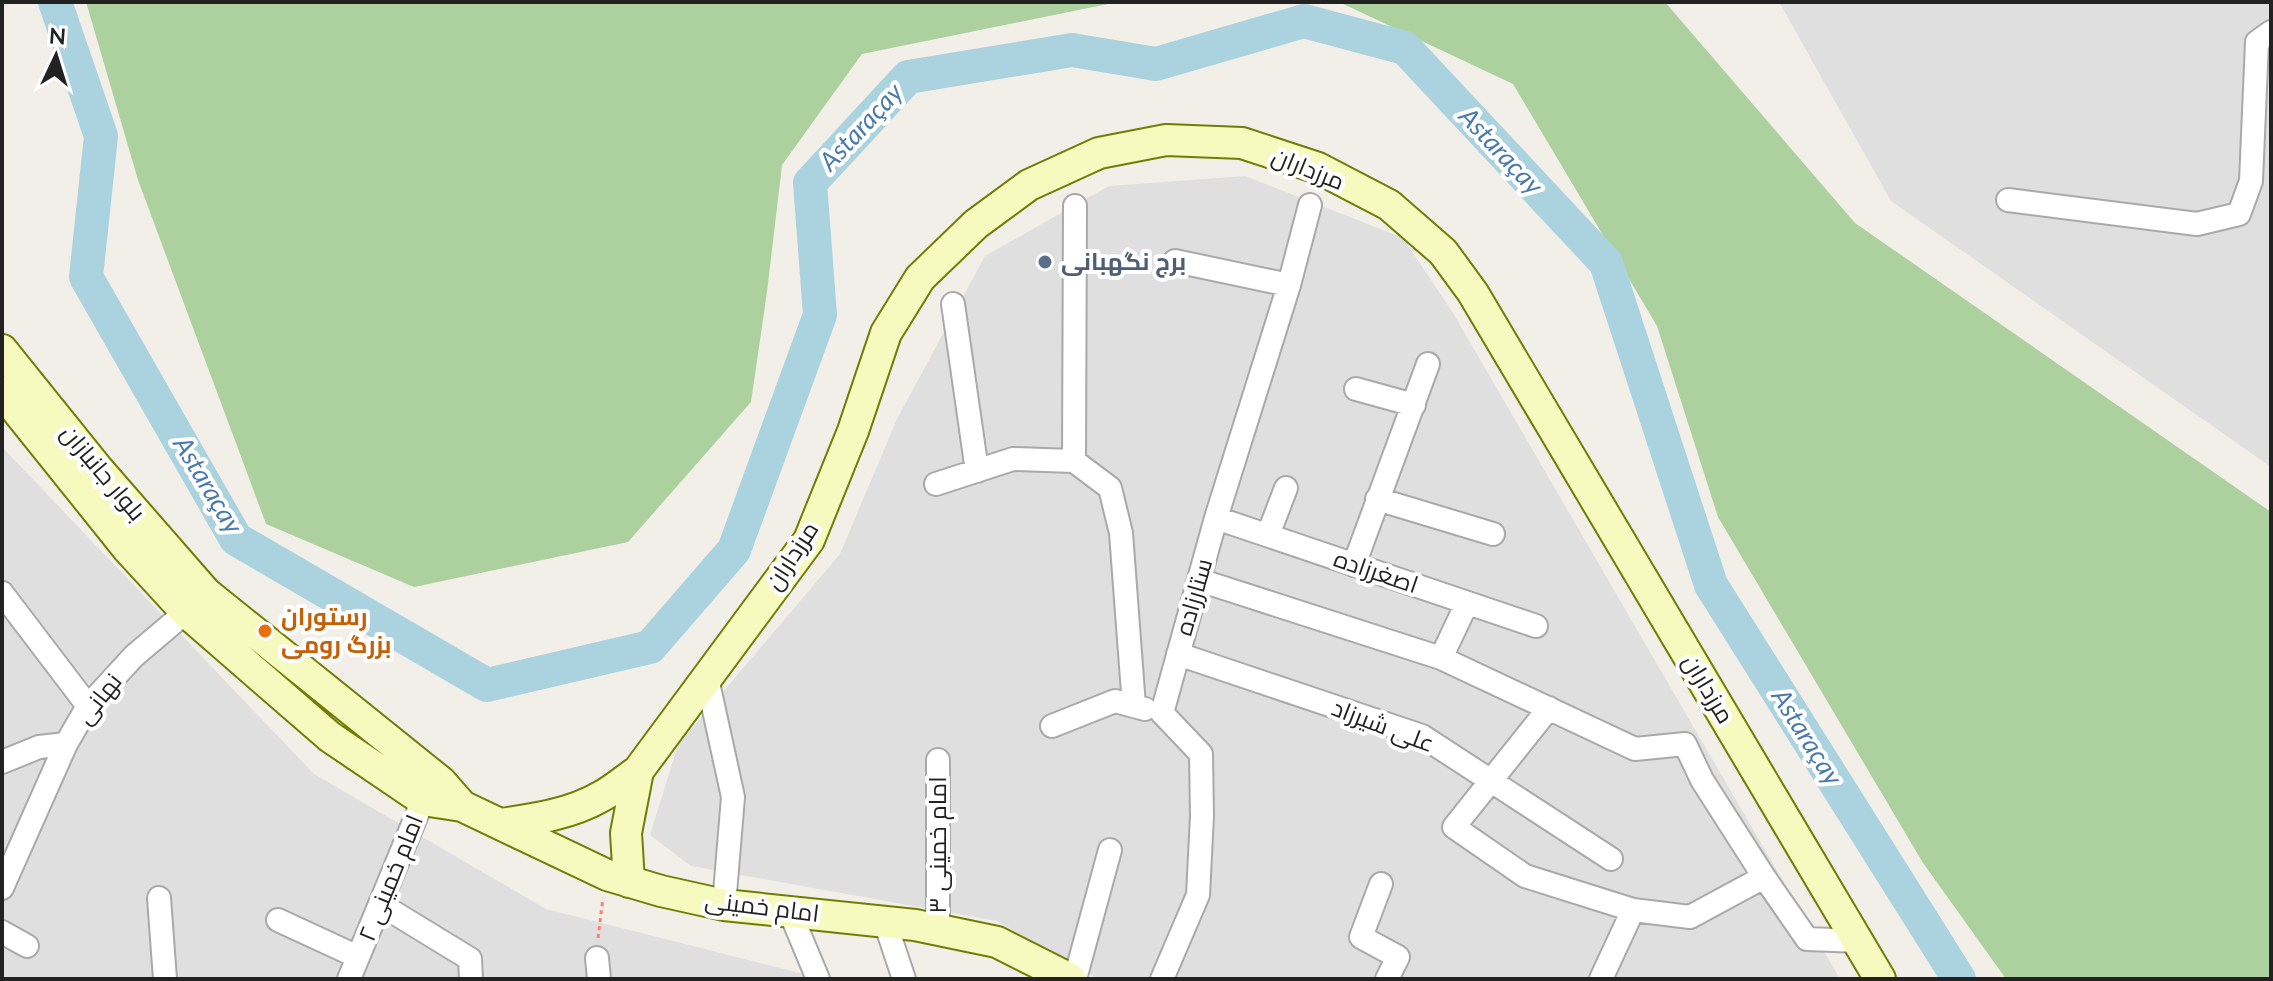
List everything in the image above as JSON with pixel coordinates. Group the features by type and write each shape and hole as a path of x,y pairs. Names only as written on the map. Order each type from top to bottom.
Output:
{"street":[{"path":"2008,200 2197,224 2239,214 2251,181 2257,42 2271,32"},
{"name":"مرزداران","path":"500,824 555,815 580,807 603,796 638,771 809,540 853,431 886,333 920,278 976,224 1029,185 1099,153 1166,140 1242,143 1318,168 1389,205 1443,252 1473,293 1868,964"},
{"name":"ستارزاده","path":"1162,713 1216,518 1289,285 1310,205"},
{"path":"1074,461 1075,206"},
{"path":"1175,261 1289,285"},
{"path":"953,304 977,471"},
{"name":"بلوار جانبازان","path":"2,350 97,468 196,603"},
{"path":"1354,565 1428,364"},
{"path":"1356,389 1414,405"},
{"name":"بلوار جانبازان","path":"2,392 128,549 196,603"},
{"path":"936,484 1013,459 1074,461 1110,488 1121,533 1134,706"},
{"path":"1268,535 1286,488"},
{"path":"1377,499 1493,534"},
{"name":"اصغرزاده","path":"1216,518 1536,626"},
{"path":"1199,580 1441,658 1635,749 1685,744 1702,780 1807,939 1868,964"},
{"path":"2,593 88,706"},
{"name":"نهانی","path":"2,762 39,747 66,744 88,706 134,656 196,603"},
{"name":"امام خمینی","path":"196,603 330,737 423,800 462,806 618,879 724,905 885,922 997,942 1060,976"},
{"name":"امام خمینی","path":"196,603 441,782 462,806"},
{"path":"1441,658 1467,603"},
{"name":"علی شیرزاد","path":"1178,654 1422,736 1611,859"},
{"path":"707,678 733,797 724,905"},
{"path":"1052,726 1115,701 1162,713 1201,754 1198,895 1162,979"},
{"path":"1549,708 1493,782 1454,827 1525,876 1633,910 1690,917 1764,877"},
{"path":"2,888 66,744"},
{"name":"امام خمینی ۳","path":"938,760 938,930"},
{"name":"مرزداران","path":"618,879 638,771"},
{"name":"امام خمینی ۲","path":"349,979 423,800"},
{"path":"1060,976 1110,850"},
{"path":"1381,884 1361,937 1398,957 1387,979"},
{"path":"159,898 165,979"},
{"path":"380,904 470,959 471,979"},
{"path":"1602,979 1633,910"},
{"path":"790,912 818,979"},
{"path":"278,920 358,957"},
{"path":"885,922 904,979"},
{"path":"2,932 27,946"}],"path":[{"path":"598,968 599,916 618,879"}],"shaded area":[{"path":"1779,2 2271,2 2271,467 1891,201"},
{"path":"1245,176 1403,238 1453,313 1840,979 1098,979 997,921 691,866 650,835 678,745 840,554 897,419 985,256 1109,186"},
{"path":"2,447 314,774 546,909 824,979 2,979"}],"green space":[{"path":"86,2 1118,2 862,54 782,165 751,402 628,542 414,587 266,524 138,180"},
{"path":"1339,2 1665,2 1855,223 2271,512 2271,979 2006,979 1923,863 1718,517 1657,326 1513,84"}],"waterway":[{"name":"Astaraçay","path":"55,2 101,136 86,277 236,539 487,685 650,647 734,550 820,315 810,183 908,77 1072,50 1156,64 1304,21 1405,48 1606,263 1711,585 1959,979"}],"place":[{"name":"برج نگهبانی","path":"1045,262"},
{"name":"رستوران بزرگ رومی","path":"265,631"}]}
